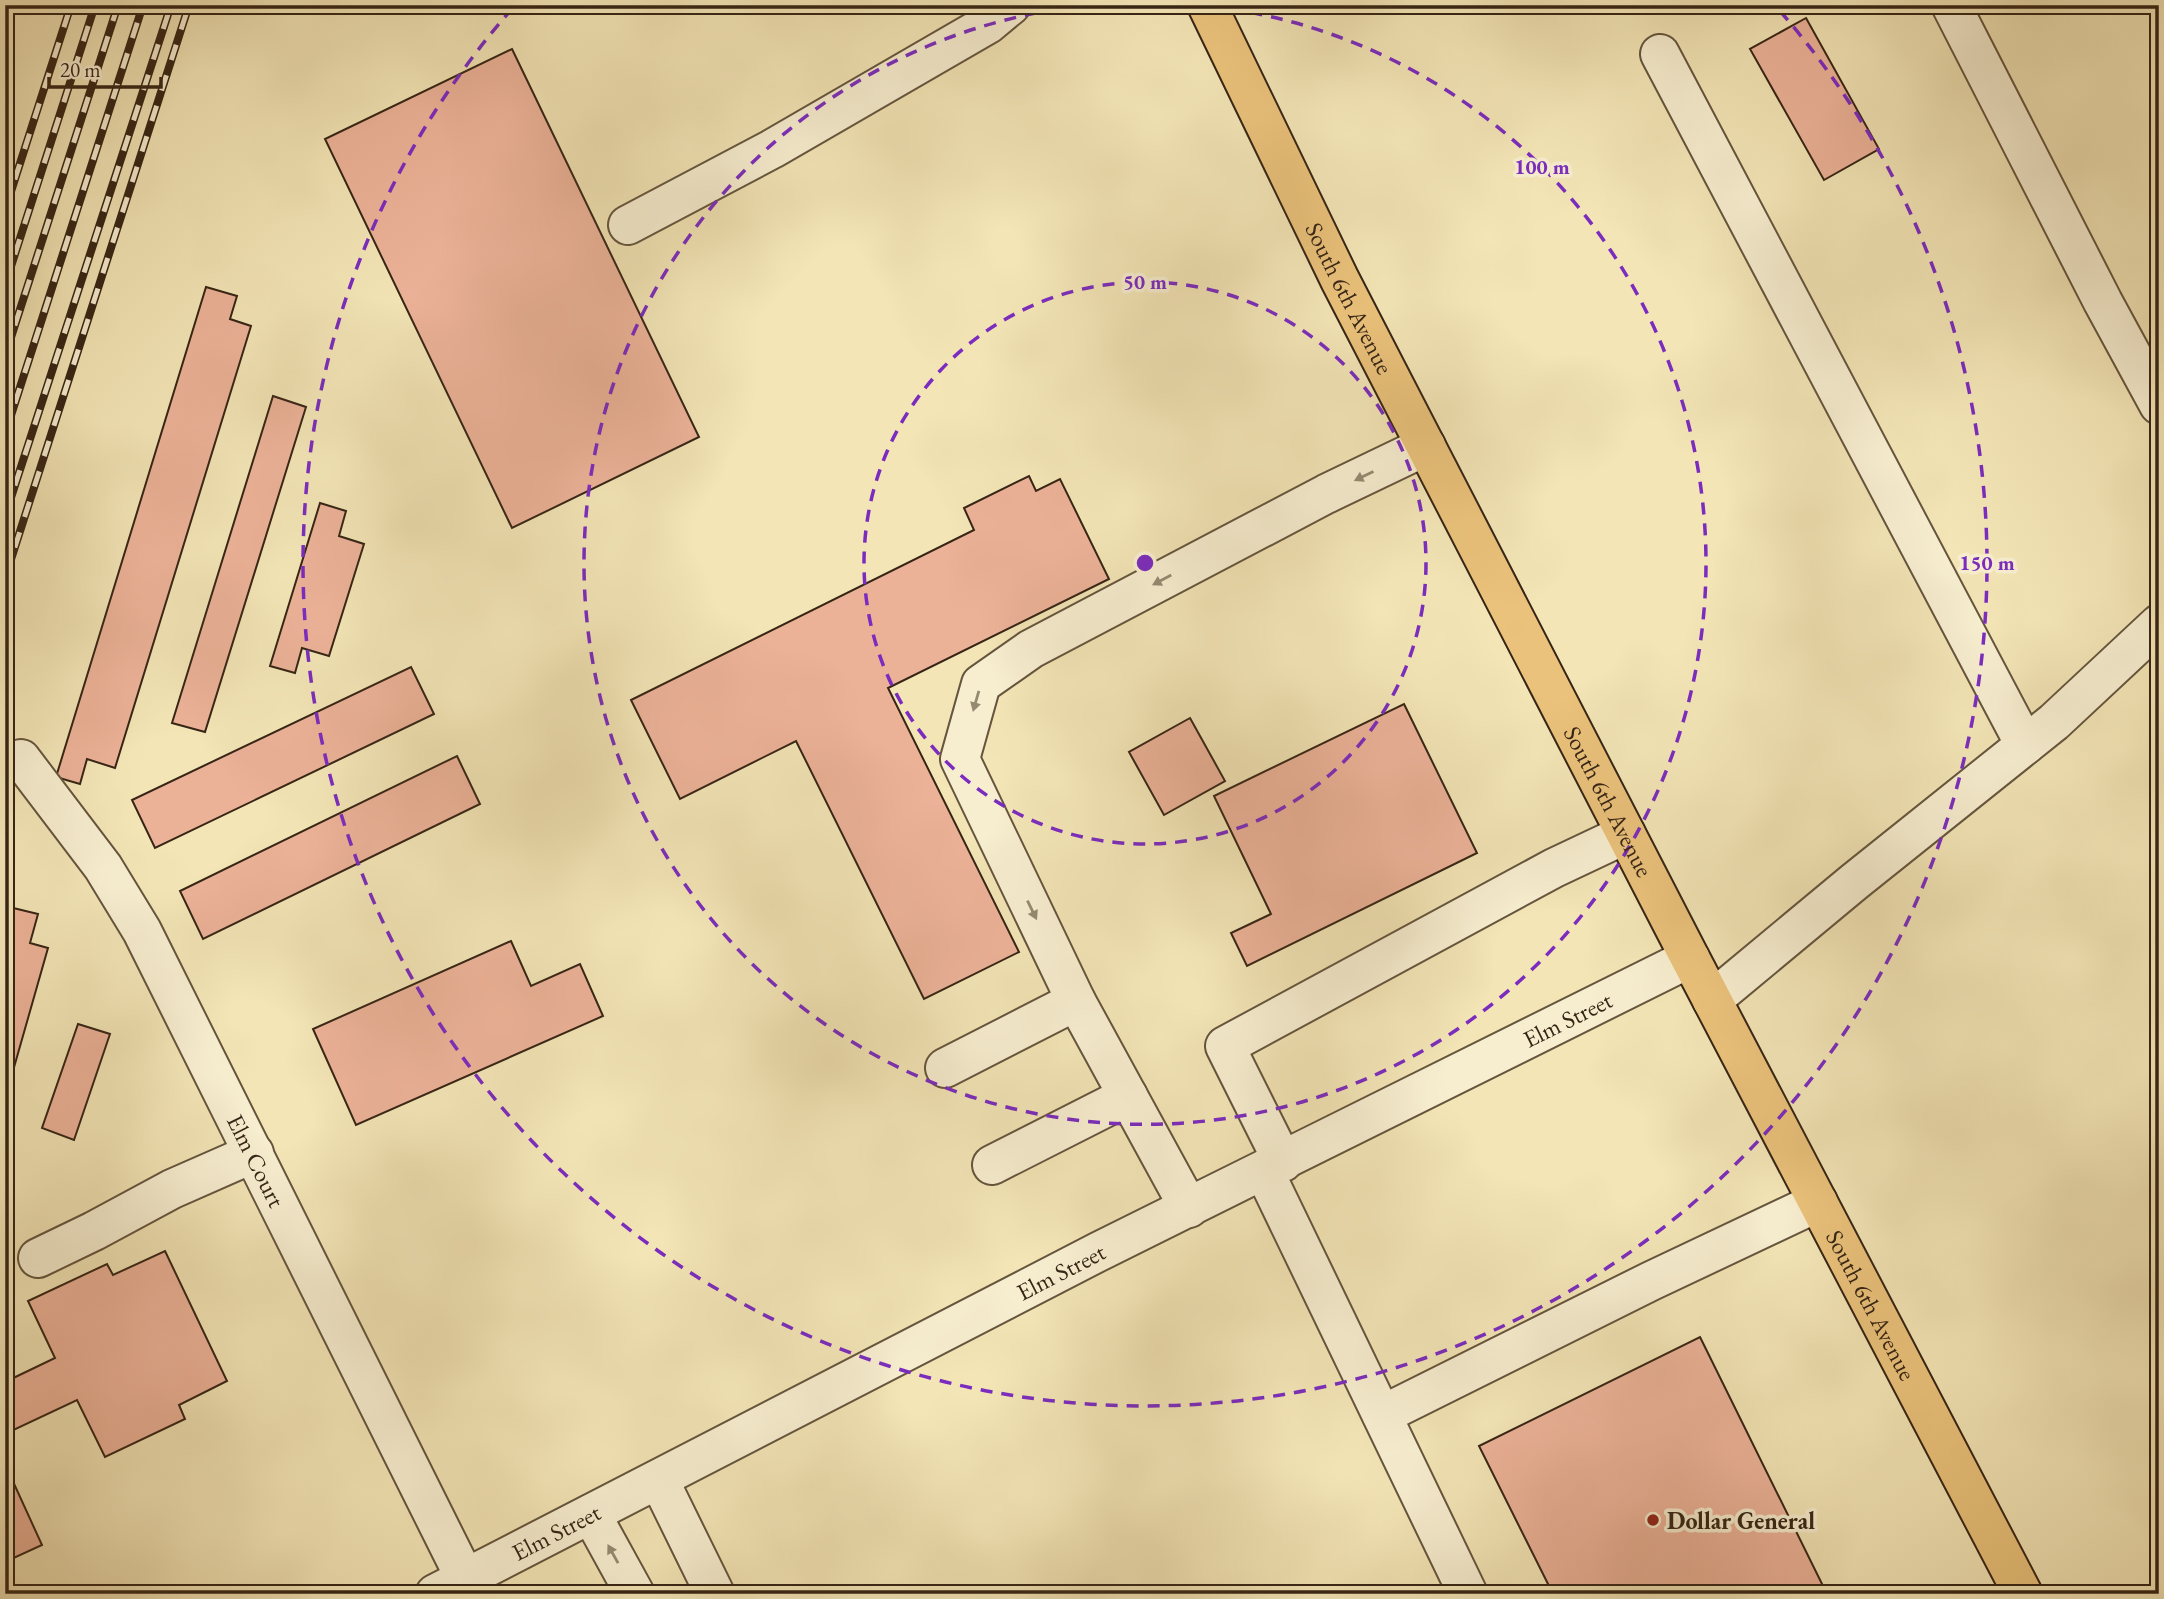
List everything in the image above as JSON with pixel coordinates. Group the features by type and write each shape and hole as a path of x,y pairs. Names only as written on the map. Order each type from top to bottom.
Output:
{"main road":[{"name":"South 6th Avenue","path":"1207,5 1340,280 1690,958 2023,1594"}],"street":[{"path":"628,225 785,142 988,24 1011,5"},
{"path":"1951,5 2103,302 2159,405"},
{"path":"1660,54 2025,745"},
{"path":"1189,1208 1076,1000 960,759 981,684 1031,649 1326,494 1426,446"},
{"path":"1712,1000 2054,722 2159,624"},
{"name":"Elm Court","path":"20,759 103,867 142,931 254,1153 450,1586"},
{"path":"1468,1594 1382,1415 1273,1166 1225,1046 1542,875 1626,834"},
{"name":"Elm Street","path":"450,1586 1100,1251 1690,958"},
{"path":"945,1068 1076,1000"},
{"path":"992,1165 1128,1096"},
{"path":"38,1258 172,1189 254,1153"},
{"path":"1382,1415 1651,1281 1818,1202"},
{"path":"659,1480 715,1594"},
{"path":"592,1514 635,1594"}],"building":[{"path":"1806,18 1879,149 1824,180 1750,49"},
{"path":"512,49 699,437 512,528 325,139"},
{"path":"206,287 237,296 230,319 251,326 115,768 87,759 80,784 56,777"},
{"path":"273,396 306,407 205,732 172,723"},
{"path":"1029,476 1036,491 1060,479 1109,579 888,688 1019,952 924,999 796,741 680,799 631,700 974,530 964,508"},
{"path":"320,503 346,511 339,536 364,544 329,656 302,648 295,673 270,666"},
{"path":"411,667 434,714 155,848 132,800"},
{"path":"1404,704 1477,853 1247,966 1231,933 1271,914 1214,796"},
{"path":"1190,718 1225,781 1164,815 1129,752"},
{"path":"457,756 480,804 203,939 180,891"},
{"path":"5,906 38,914 30,943 48,948 5,1099"},
{"path":"511,941 531,986 580,964 603,1016 356,1125 313,1029"},
{"path":"78,1024 110,1034 74,1140 42,1128"},
{"path":"165,1251 227,1381 179,1405 185,1419 105,1457 77,1400 5,1434 5,1382 55,1358 28,1301 107,1264 113,1275"},
{"name":"Dollar General","path":"1700,1337 1827,1594 1553,1594 1479,1446"},
{"path":"5,1464 42,1545 5,1562"}],"railway":[{"path":"5,210 71,5"},
{"path":"5,285 95,5"},
{"path":"5,356 118,5"},
{"path":"5,434 143,5"},
{"path":"5,516 171,5"},
{"path":"5,578 189,5"}],"place":[{"name":"Dollar General","path":"1653,1520"}]}
